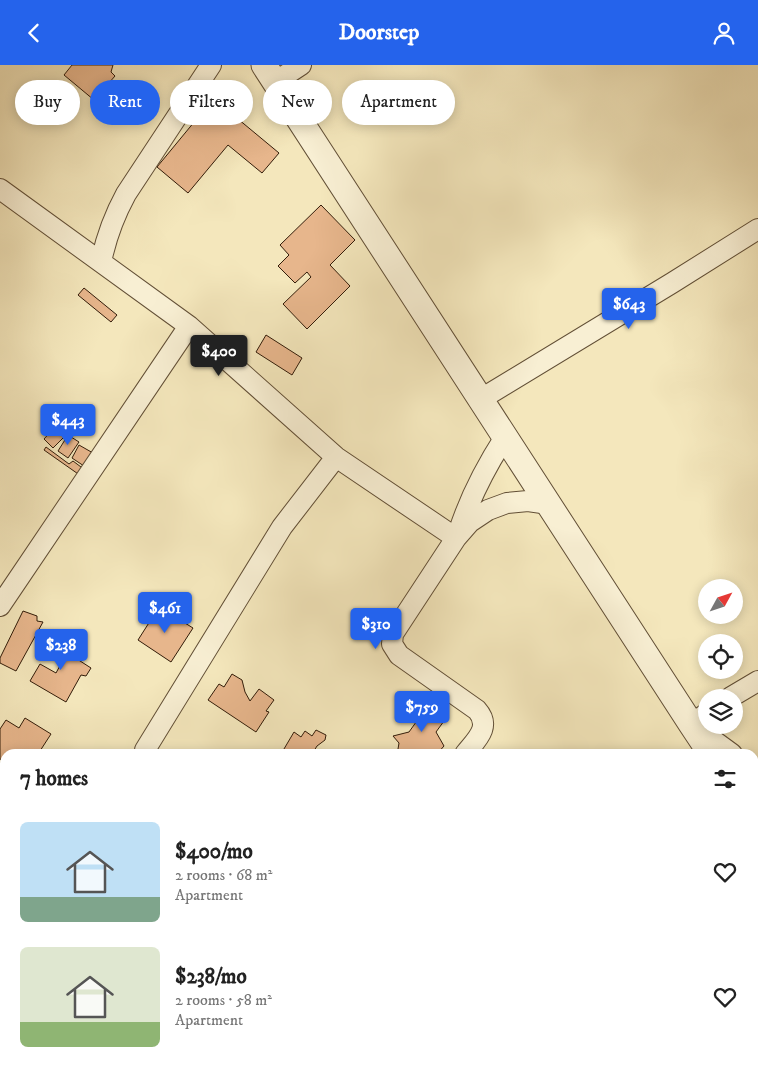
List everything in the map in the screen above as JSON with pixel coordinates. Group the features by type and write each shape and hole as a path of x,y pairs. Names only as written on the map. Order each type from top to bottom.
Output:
{"street":[{"path":"101,262 110,227 117,210 211,65"},
{"path":"301,65 269,73 549,504 698,719"},
{"path":"0,189 189,326 336,457 456,538"},
{"path":"481,399 758,229"},
{"path":"0,606 189,326"},
{"path":"456,538 482,474 505,437"},
{"path":"146,749 282,527 336,457"},
{"path":"469,749 483,730 483,719 480,714 399,655 392,644 393,634 456,538 470,522 488,510 507,503 528,501 549,504"},
{"path":"743,690 758,681"},
{"path":"704,734 709,749"},
{"path":"713,734 727,749"}],"building":[{"path":"72,65 113,65 111,72 115,76 112,80 90,80 90,97 80,88 80,80 70,80 64,75"},
{"path":"192,125 245,125 279,153 262,173 228,145 188,193 157,167"},
{"path":"321,205 355,240 330,265 350,286 307,329 283,304 311,277 307,272 295,283 278,266 289,255 280,245"},
{"path":"84,288 117,315 111,322 78,295"},
{"path":"266,335 302,358 292,375 256,352"},
{"path":"47,422 52,426 49,432 43,429"},
{"path":"56,426 66,435 53,448 44,439"},
{"path":"68,435 79,442 68,458 58,451"},
{"path":"79,445 93,453 84,466 72,458"},
{"path":"46,447 69,464 73,461 85,470 81,476 44,450"},
{"path":"159,607 193,628 171,662 138,640"},
{"path":"23,611 37,616 37,621 43,622 16,671 0,663 0,658"},
{"path":"53,634 64,640 66,648 77,653 77,659 91,668 86,676 81,675 66,702 30,681 40,664 56,673 63,660 45,650"},
{"path":"232,674 242,680 250,701 259,689 274,700 266,711 269,712 256,732 208,700 219,684 224,687"},
{"path":"416,699 444,721 436,732 444,746 441,749 398,749 399,743 393,736 409,732 419,718 408,709"},
{"path":"25,718 51,734 41,749 0,749 0,729 6,720 19,728"},
{"path":"316,730 326,735 325,740 315,749 284,749 294,732 301,737 305,731 312,736"}]}
